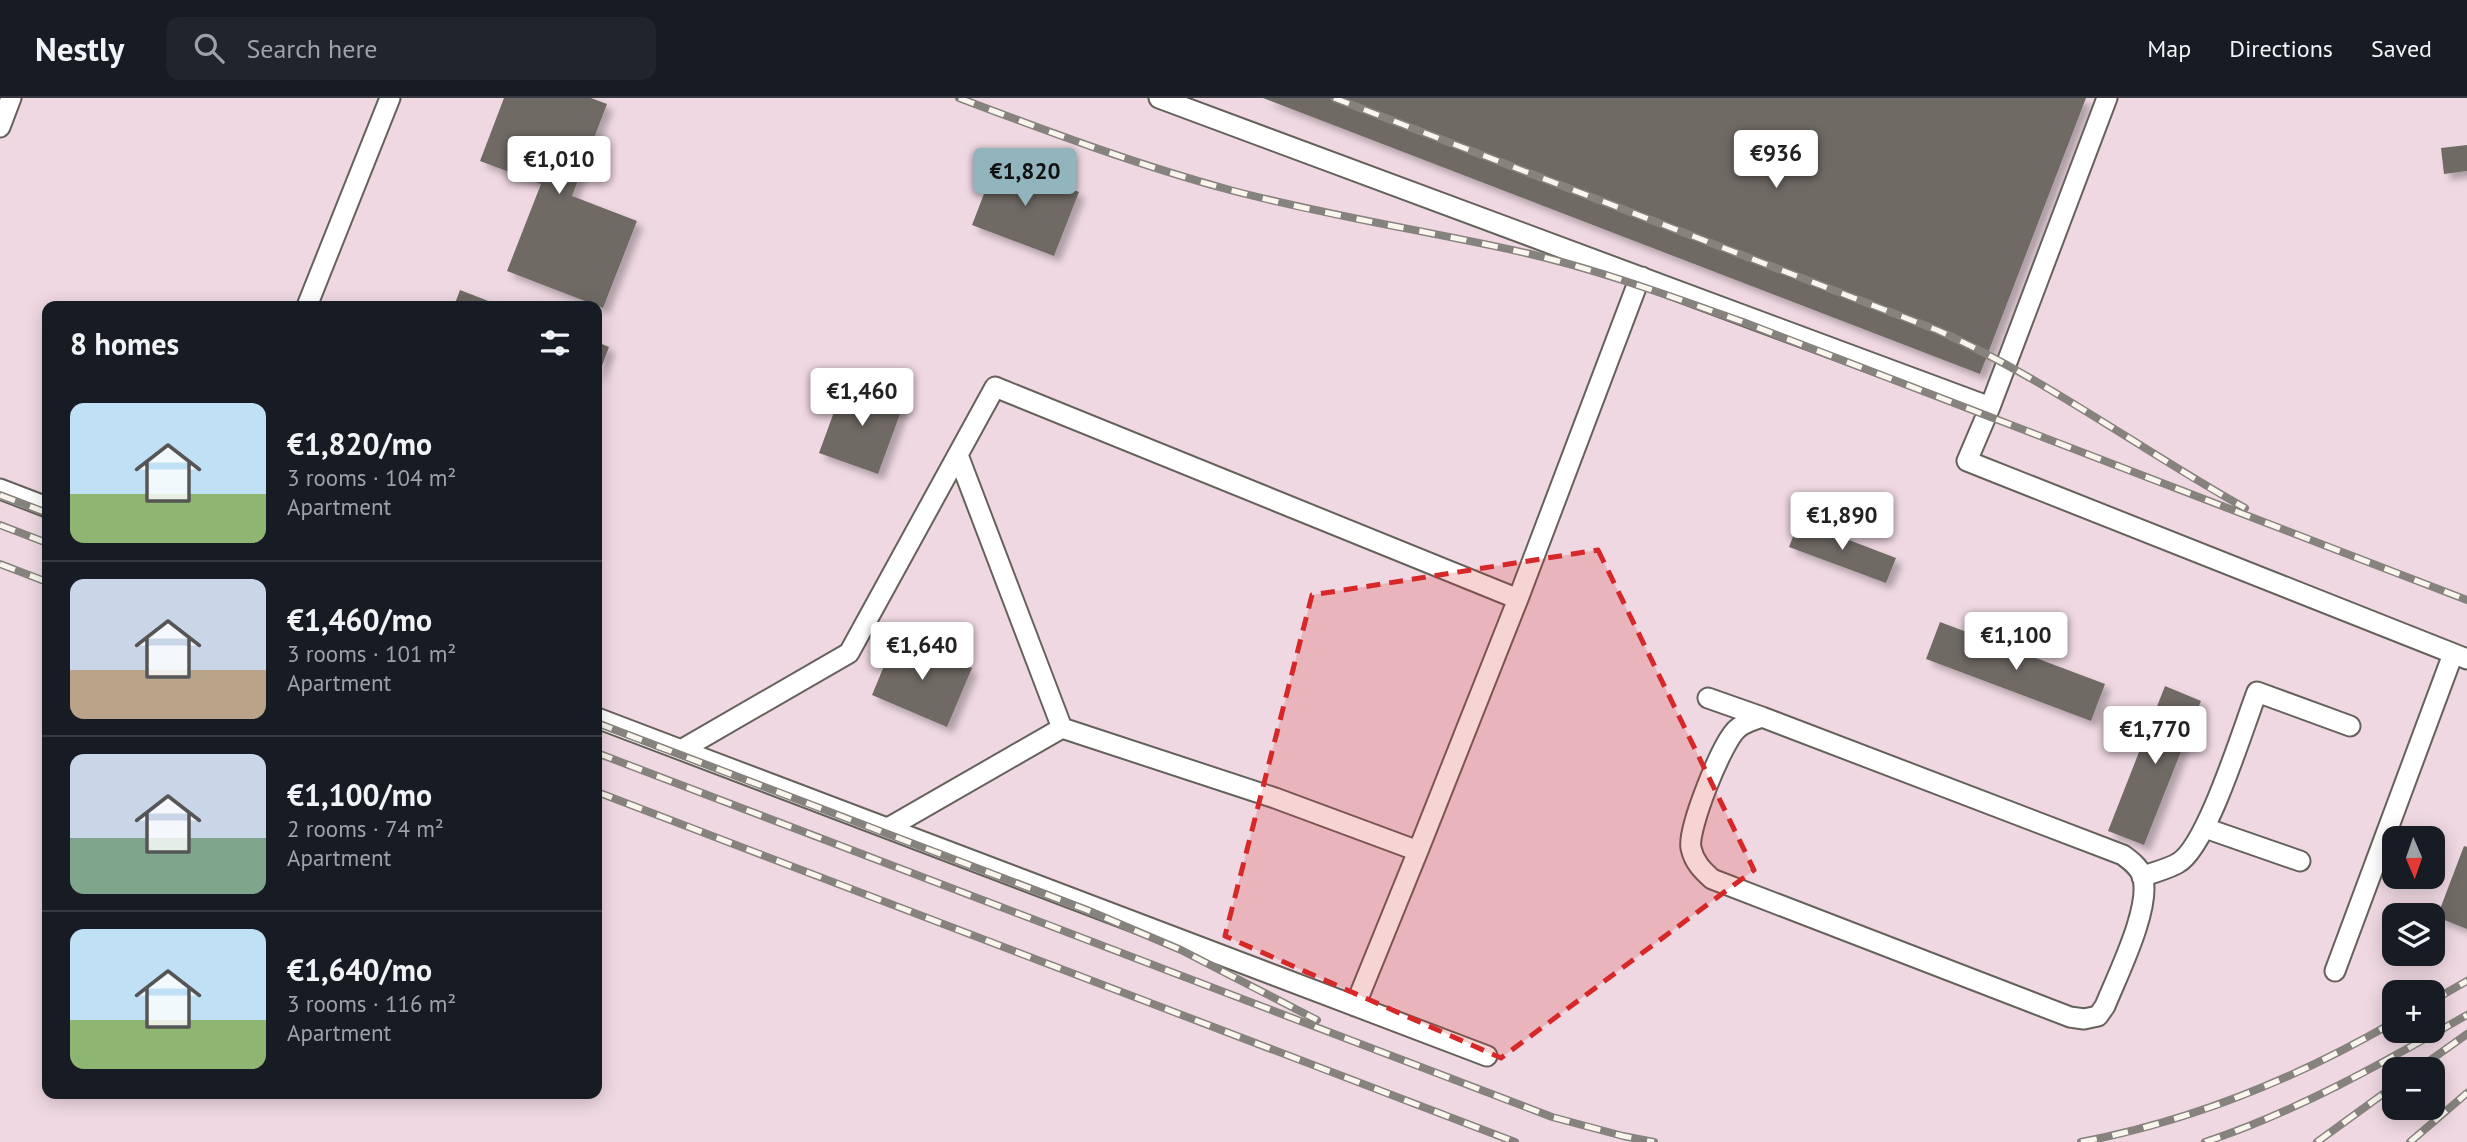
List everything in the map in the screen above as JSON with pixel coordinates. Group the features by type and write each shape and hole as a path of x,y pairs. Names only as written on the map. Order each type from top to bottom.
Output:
{"lane":[{"path":"0,127 11,98"},
{"path":"309,301 390,98"},
{"path":"1159,98 1990,407"},
{"path":"2107,98 1967,461 2460,657 2335,971"},
{"path":"1355,1006 1518,599 1642,277"},
{"path":"681,750 849,653 995,387 1518,599"},
{"path":"958,455 1062,728"},
{"path":"0,489 42,505"},
{"path":"2143,877 2179,863 2193,850 2205,828 2257,692 2350,726"},
{"path":"1708,698 1762,717 2123,855 2135,864 2143,877 2143,909 2098,1016 2084,1019 2070,1017 1712,880 1698,866 1691,848 1691,831 1726,743 1738,727 1762,717"},
{"path":"602,720 1487,1056"},
{"path":"888,828 1062,728 1275,798 1418,850"},
{"path":"2205,828 2300,862"}],"highlighted area":[{"path":"1598,550 1754,870 1501,1058 1225,936 1312,595"}],"shaded area":[{"path":"0,98 2467,98 2467,1142 0,1142"}],"building":[{"path":"504,98 591,98 607,104 572,196 637,221 603,308 602,301 585,301 507,271 541,184 480,161"},
{"path":"1263,98 2086,98 1980,374"},
{"path":"2467,145 2467,171 2444,174 2441,148"},
{"path":"997,160 1079,192 1054,256 972,225"},
{"path":"460,290 488,301 456,301"},
{"path":"602,344 609,347 602,366"},
{"path":"845,382 904,403 878,474 819,453"},
{"path":"1799,521 1896,558 1886,583 1789,547"},
{"path":"1940,622 2105,684 2091,721 1926,659"},
{"path":"896,637 972,668 947,727 872,695"},
{"path":"2165,686 2201,701 2144,845 2108,831"},
{"path":"2464,846 2467,847 2467,929 2445,920 2445,903 2442,903"}],"railway":[{"path":"959,98 1128,159 1230,190 1304,208 1526,253 1636,284 1743,322 2467,600"},
{"path":"1334,98 1937,330 2016,370 2245,508"},
{"path":"0,495 42,511"},
{"path":"0,525 42,541"},
{"path":"0,564 42,580"},
{"path":"602,725 1087,910 1181,950 1317,1020"},
{"path":"602,755 1552,1117 1654,1142"},
{"path":"602,794 1515,1142"},
{"path":"2445,994 2467,981"},
{"path":"2205,1142 2307,1101 2467,1015"},
{"path":"2081,1142 2163,1122 2243,1095 2320,1061 2382,1028"},
{"path":"2435,1057 2467,1034"},
{"path":"2410,1142 2467,1093"},
{"path":"2317,1142 2382,1095"}]}
